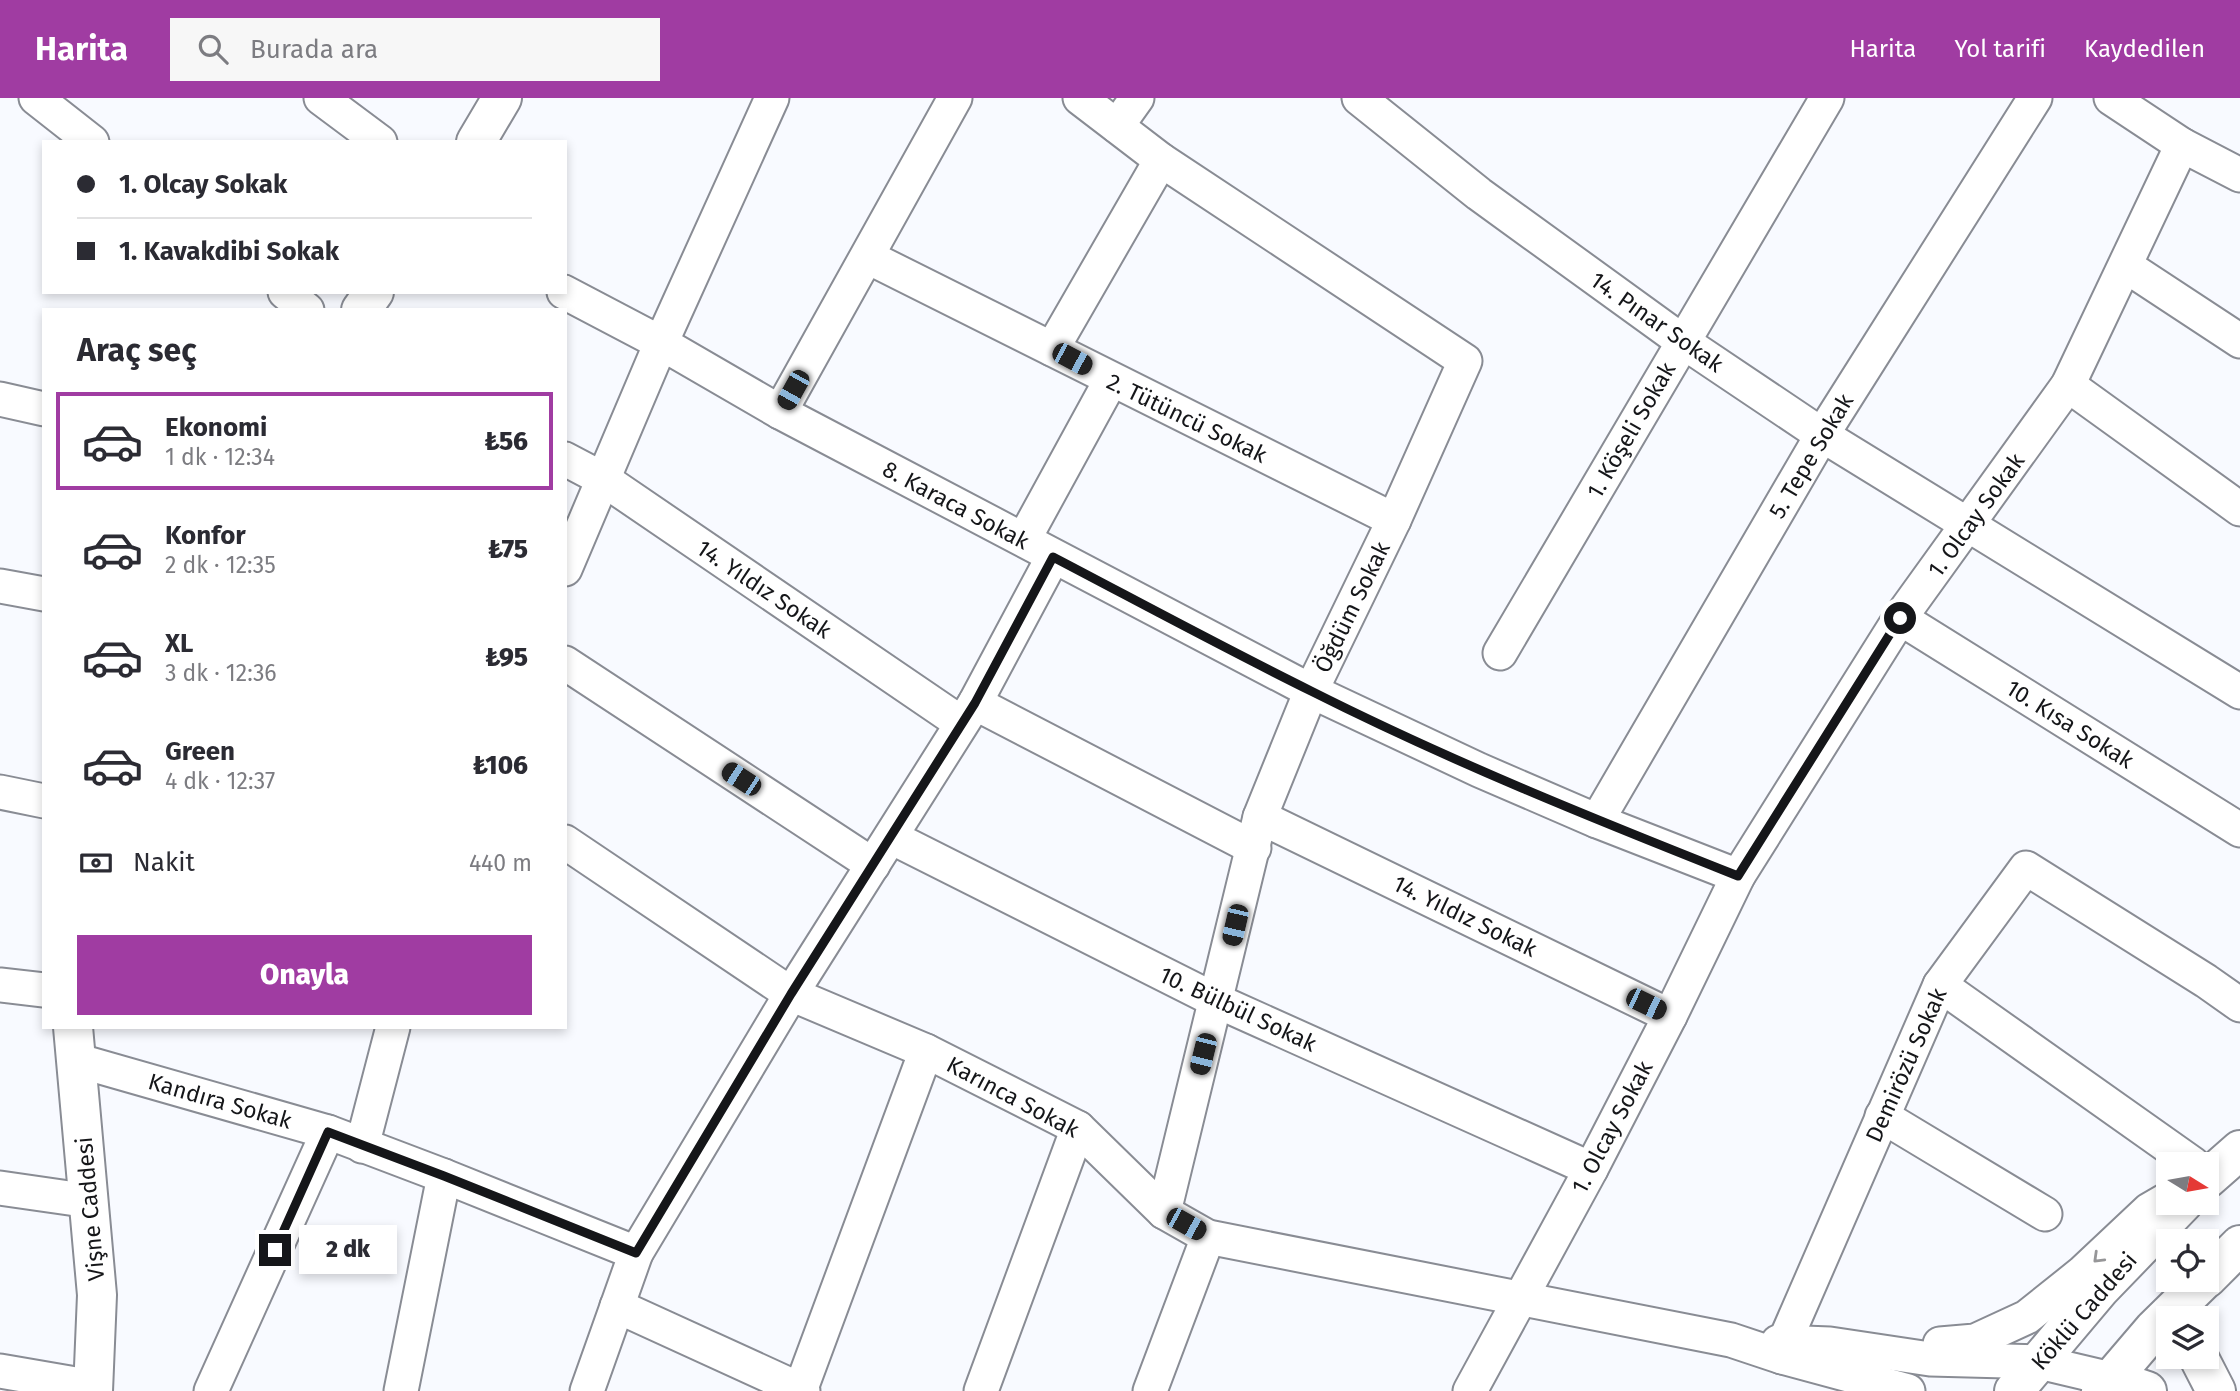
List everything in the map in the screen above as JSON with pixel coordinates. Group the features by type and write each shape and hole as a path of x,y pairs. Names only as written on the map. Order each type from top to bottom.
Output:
{"main road":[{"path":"477,140 502,98"},
{"name":"Vişne Caddesi","path":"75,1043 97,1295 93,1389"},
{"name":"Köklü Caddesi","path":"2219,1166 2240,1150"},
{"name":"Köklü Caddesi","path":"2014,1391 2100,1289 2168,1215"},
{"path":"2219,1269 2240,1245"},
{"path":"2106,1385 2154,1329 2199,1292"},
{"path":"2205,1369 2216,1391"},
{"path":"2106,1385 2147,1391"}],"street":[{"path":"36,98 89,140"},
{"path":"321,98 377,140"},
{"path":"567,564 661,343 772,98"},
{"path":"780,412 955,98"},
{"name":"Öğdüm Sokak","path":"1080,98 1161,160 1465,361 1394,520 1311,691 1257,832 1164,1212"},
{"path":"1117,126 1137,98"},
{"name":"14. Pınar Sokak","path":"1359,98 1479,194 1682,341 1822,435 2240,692"},
{"name":"5. Tepe Sokak","path":"1597,821 1822,435 2035,98"},
{"path":"2111,98 2182,145 2240,175"},
{"name":"1. Köşeli Sokak","path":"1500,653 1818,101"},
{"name":"1. Olcay Sokak","path":"1470,1391 1591,1169 1738,876 1900,618 2068,385 2182,145"},
{"path":"1052,349 1161,160"},
{"name":"2. Tütüncü Sokak","path":"868,257 1394,520"},
{"path":"2126,266 2240,341"},
{"path":"287,294 305,308"},
{"name":"8. Karaca Sokak","path":"567,294 661,343 780,412 1311,691 1479,770 1597,821 1738,876"},
{"path":"1024,539 1111,380"},
{"path":"2068,385 2240,509"},
{"path":"0,400 42,409"},
{"name":"14. Yıldız Sokak","path":"567,460 603,480 968,713 1257,832 1670,1016"},
{"path":"587,1391 636,1253 791,994 968,713 1053,557"},
{"path":"0,586 42,594"},
{"name":"10. Kısa Sokak","path":"1900,618 2240,830"},
{"path":"567,664 873,865"},
{"path":"0,792 42,801"},
{"name":"10. Bülbül Sokak","path":"891,837 1217,1001 1591,1169"},
{"name":"Karınca Sokak","path":"567,843 791,994 926,1051 1078,1128 1164,1212 1208,1237 1783,1350"},
{"name":"Demirözü Sokak","path":"1783,1350 1940,985 2026,868 2240,1005"},
{"path":"0,985 42,990"},
{"path":"1940,985 2165,1152"},
{"path":"362,1146 392,1029"},
{"name":"Kandıra Sokak","path":"75,1043 328,1132 636,1253"},
{"path":"617,1306 801,1391 926,1051"},
{"path":"1882,1116 2045,1214"},
{"path":"981,1391 1078,1128"},
{"path":"211,1391 328,1132"},
{"path":"401,1391 444,1176"},
{"path":"0,1188 90,1202"},
{"path":"1877,1351 1975,1341 2027,1317 2082,1273 2148,1210 2156,1206"},
{"path":"1150,1391 1208,1237"},
{"path":"1783,1350 1830,1344 1930,1359 2039,1362 2106,1385"},
{"path":"1783,1350 1849,1391"},
{"path":"1783,1350 1908,1391"},
{"path":"0,1371 93,1389"}],"route":[{"path":"275,1250 328,1132 636,1253 791,994 975,703 1053,557 1311,691 1479,770 1597,821 1738,876 1900,618"}]}
